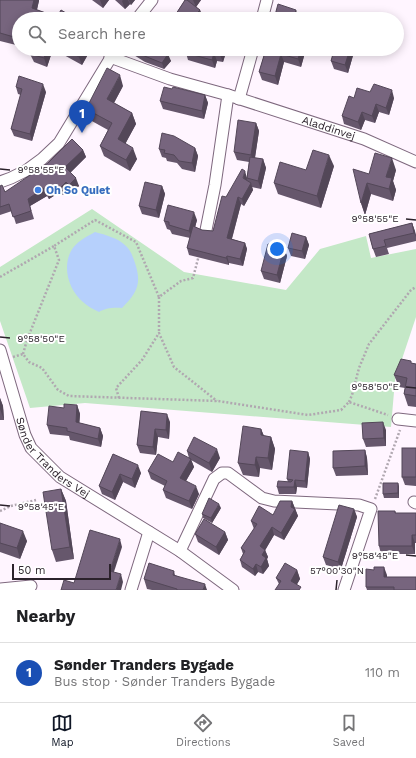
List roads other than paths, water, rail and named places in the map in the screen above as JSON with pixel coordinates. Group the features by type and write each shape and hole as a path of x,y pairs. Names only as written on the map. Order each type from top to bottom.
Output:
{"street":[{"path":"143,12 152,0"},
{"path":"264,12 267,0"},
{"path":"0,182 28,170 58,143 111,56"},
{"name":"Aladdinvej","path":"119,56 170,80 228,95 364,139 416,162"},
{"path":"239,99 251,56"},
{"path":"206,230 215,185 228,95"},
{"name":"Sønder Tranders Vej","path":"2,355 25,435 31,448 60,477 180,551 233,590"},
{"path":"398,418 416,421"},
{"path":"180,551 214,479 222,473 228,473 262,498 274,501 359,505 371,509 344,590"},
{"path":"131,590 149,532"},
{"path":"0,589 31,586"}],"water":[{"path":"95,232 112,237 123,243 129,250 137,270 137,288 135,293 122,308 110,308 99,312 88,306 78,297 68,278 67,264 71,251 78,242"}],"place":[{"name":"Sønder Tranders Bygade","path":"82,133"},
{"name":"Oh So Quiet","path":"38,190"}]}
